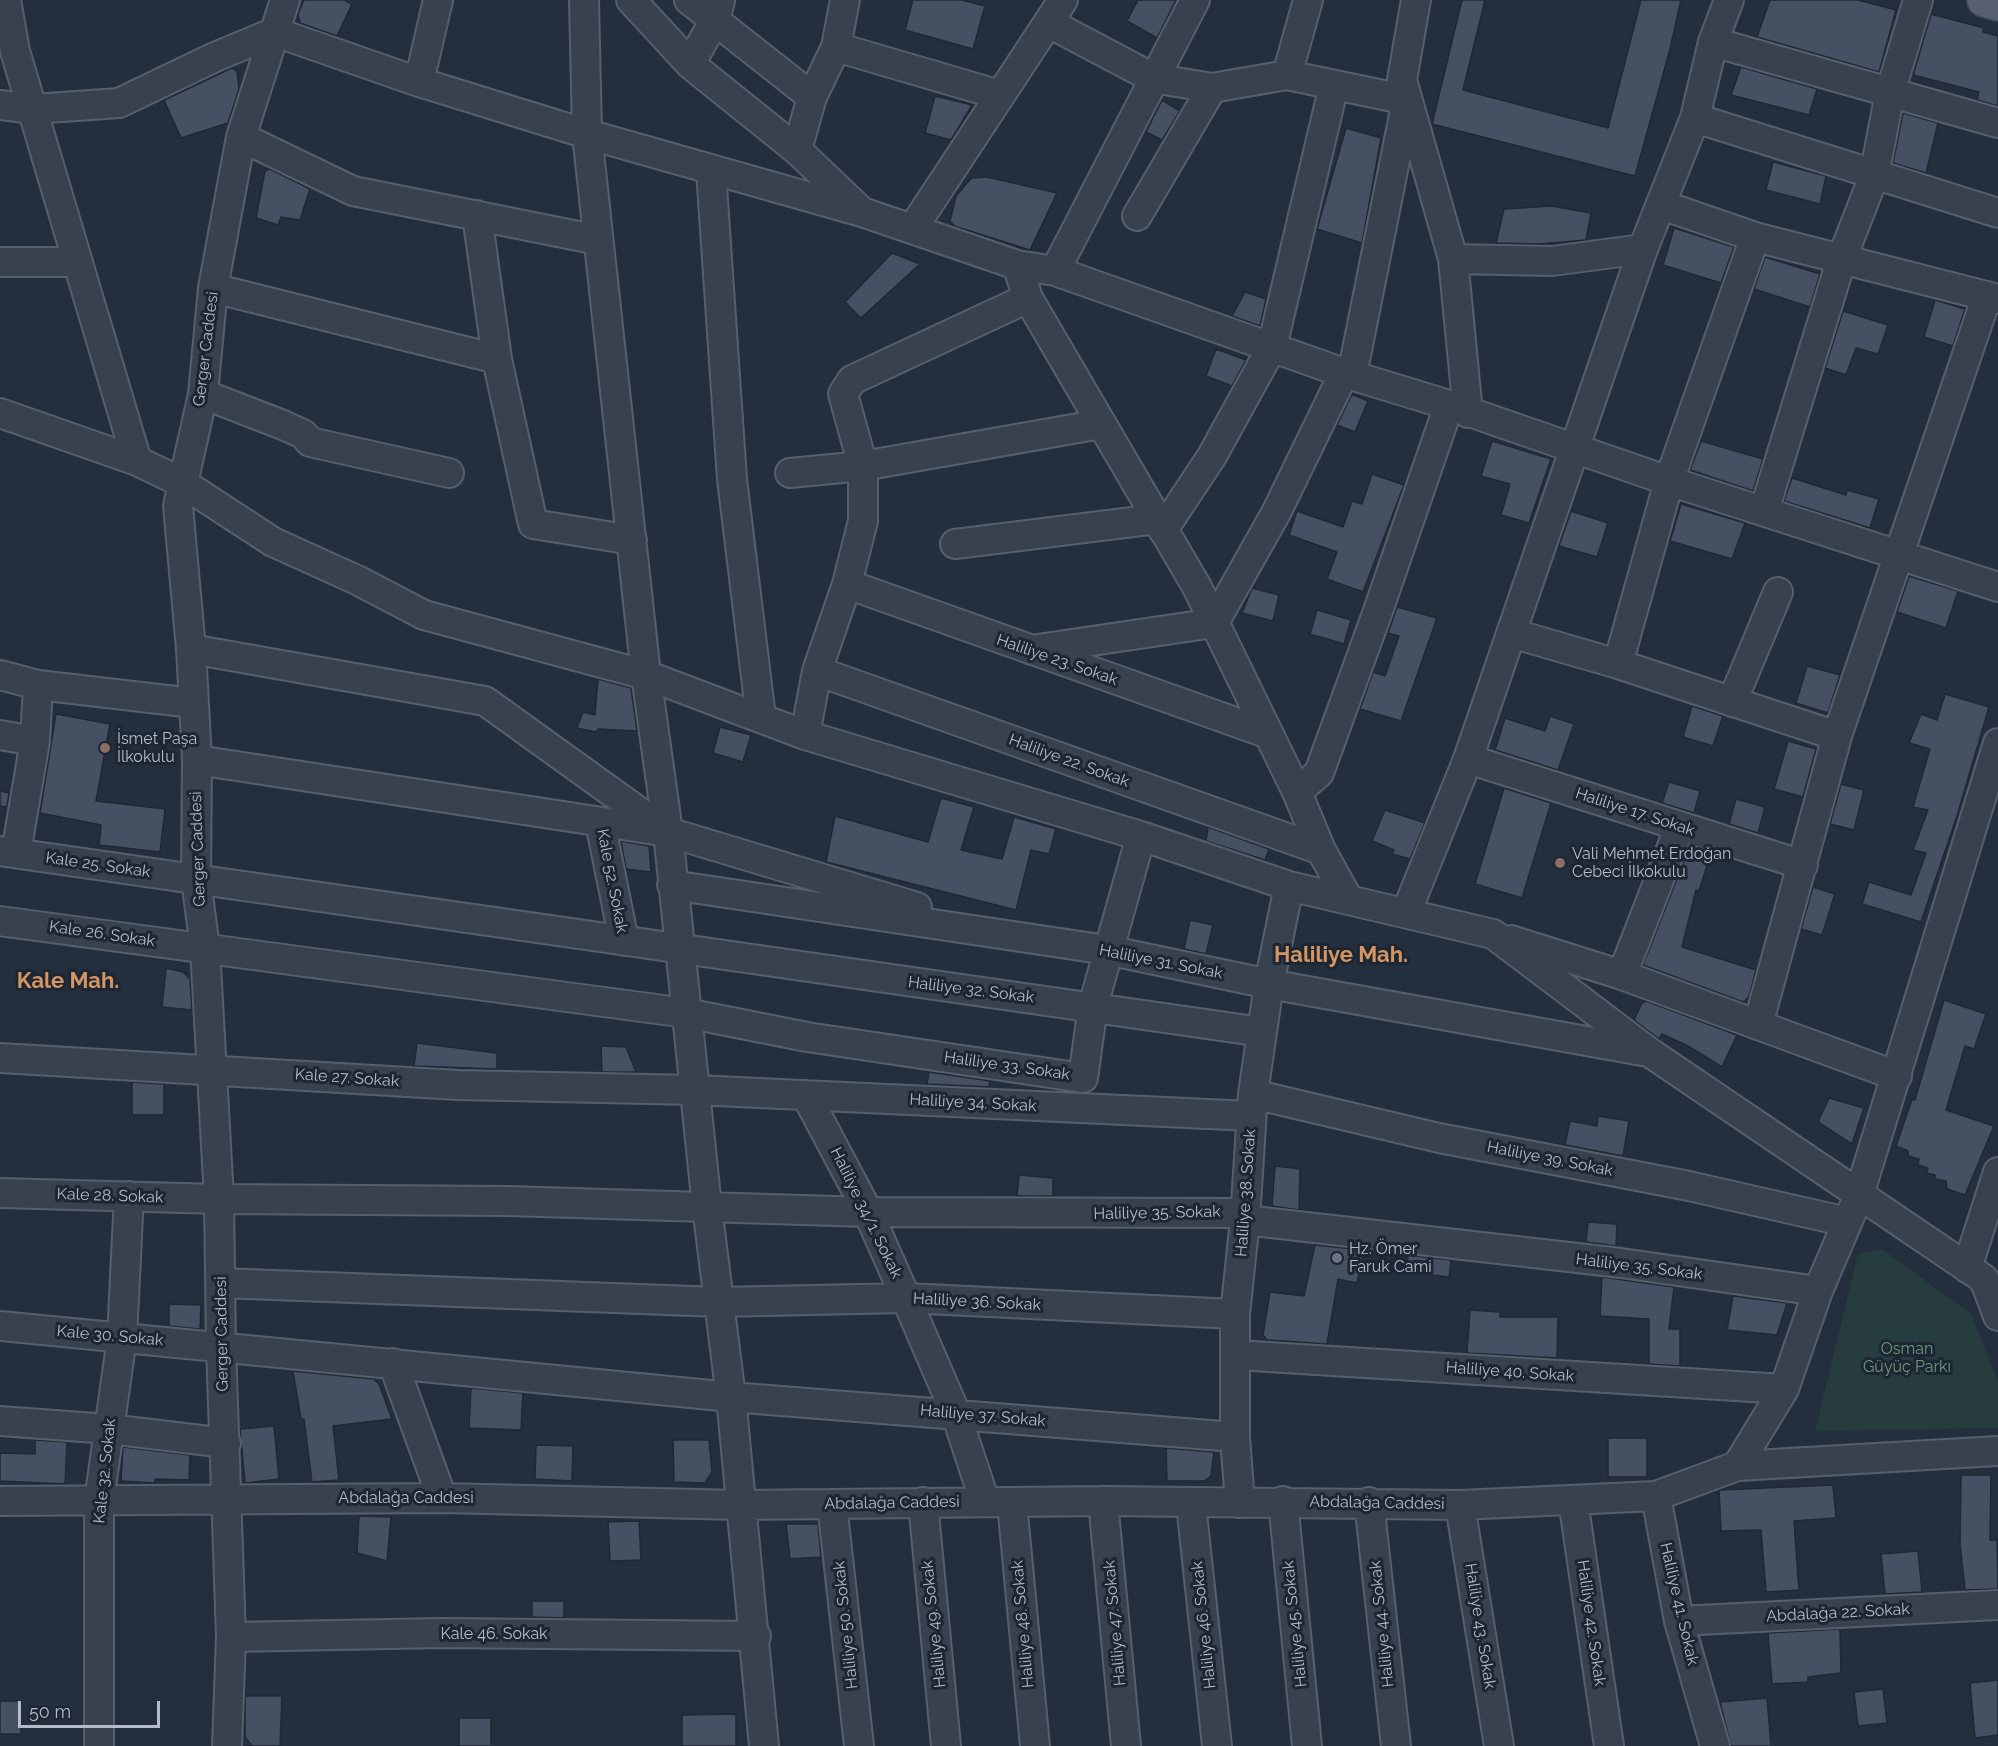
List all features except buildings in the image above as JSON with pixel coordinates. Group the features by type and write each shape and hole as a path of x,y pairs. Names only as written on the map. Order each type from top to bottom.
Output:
{"main road":[{"path":"1984,0 1998,4"}],"street":[{"path":"6,0 15,51 137,461"},
{"name":"Gerger Caddesi","path":"227,1746 231,1637 221,1346 219,1199 205,948 196,880 197,760 191,649 178,506 181,482 202,394 213,288 241,137 285,0"},
{"path":"419,82 438,0"},
{"path":"584,0 587,134 646,675 668,832 707,1207 731,1397 765,1746"},
{"path":"631,0 690,64 797,150 862,212"},
{"path":"689,0 718,10 812,97"},
{"path":"797,150 812,97 836,47 845,0"},
{"path":"1055,271 1195,0"},
{"path":"1287,75 1308,0"},
{"path":"1297,792 1319,773 1378,612 1459,409 1453,260 1402,80 1416,0"},
{"path":"1406,913 1468,759 1643,249 1695,118 1713,42 1729,0"},
{"path":"1764,511 1842,258 1874,176 1890,93 1918,0"},
{"path":"690,64 718,10"},
{"path":"914,228 1056,11 1153,78 1212,88 1287,75 1407,100"},
{"path":"0,105 33,109 119,103 214,57 275,32 419,82 587,134 862,212 1017,265 1055,271 1348,374 1998,587"},
{"path":"1713,42 1998,123"},
{"path":"836,47 1000,95"},
{"path":"955,544 1160,524 1212,456 1272,347 1334,85"},
{"path":"1137,216 1212,88"},
{"path":"1214,623 1277,511 1348,374 1407,100"},
{"path":"1695,118 1998,213"},
{"path":"241,137 353,191 598,240"},
{"path":"711,171 732,479 761,718"},
{"path":"1662,205 1755,237 1992,298 1899,555 1837,736 1758,1025"},
{"path":"477,215 497,358 533,524 632,540"},
{"path":"1618,664 1669,481 1755,237"},
{"path":"1453,260 1552,261 1643,249"},
{"path":"0,262 78,262"},
{"path":"1017,265 1028,298 1197,587 1297,792 1321,850 1348,898"},
{"path":"213,288 497,358"},
{"path":"805,735 817,671 846,584 863,521 863,466 843,394 852,380 1028,298"},
{"path":"202,394 283,425 303,434 310,442 449,473"},
{"path":"0,413 137,461 181,482 273,542 357,580 424,615 646,675 805,735 1140,836 1288,886 1348,898 1493,934 1622,975 1897,1076"},
{"path":"790,473 863,466 1101,424"},
{"name":"Haliliye 23. Sokak","path":"846,584 1269,734"},
{"path":"1732,702 1778,592"},
{"path":"1031,651 1214,623"},
{"path":"1511,633 1618,664 1837,736"},
{"path":"191,649 485,701 668,832"},
{"name":"Haliliye 22. Sokak","path":"817,671 1321,850"},
{"path":"0,675 38,685 193,703"},
{"path":"8,852 35,741 38,685"},
{"path":"0,735 35,741"},
{"path":"1737,1466 1784,1389 1818,1291 1859,1195 1998,743"},
{"name":"Haliliye 17. Sokak","path":"1468,759 1803,865"},
{"path":"197,760 668,832 1014,936"},
{"name":"Kale 52. Sokak","path":"600,822 624,941"},
{"path":"1622,975 1680,826"},
{"name":"Haliliye 33. Sokak","path":"686,1013 807,1037 1083,1078 1093,1006 1140,836"},
{"name":"Kale 25. Sokak","path":"8,852 624,941"},
{"name":"Haliliye 31. Sokak","path":"672,885 1107,950 1269,984 1649,1052"},
{"name":"Haliliye 38. Sokak","path":"1240,1503 1235,1437 1235,1314 1245,1220 1252,1105 1269,984 1288,886"},
{"name":"Kale 26. Sokak","path":"0,921 686,1013"},
{"path":"1493,934 1649,1052 1984,1279 1998,1316"},
{"name":"Haliliye 32. Sokak","path":"624,941 1093,1006 1262,1032"},
{"name":"Kale 27. Sokak","path":"0,1058 458,1085 695,1090"},
{"path":"1081,1108 1083,1078"},
{"name":"Haliliye 34. Sokak","path":"695,1090 1081,1108 1252,1105"},
{"name":"Haliliye 34/1. Sokak","path":"806,1095 868,1212 956,1414 998,1502"},
{"name":"Haliliye 39. Sokak","path":"1252,1105 1440,1138 1689,1186 1847,1222"},
{"path":"1967,1268 1998,1172"},
{"name":"Kale 28. Sokak","path":"0,1193 219,1199 508,1201 707,1207"},
{"name":"Kale 32. Sokak","path":"99,1746 99,1501 122,1338 129,1196"},
{"name":"Haliliye 35. Sokak","path":"707,1207 868,1212 1233,1213 1245,1220 1621,1263 1818,1291"},
{"name":"Haliliye 36. Sokak","path":"221,1283 718,1302 906,1298 1235,1314"},
{"name":"Kale 30. Sokak","path":"0,1326 393,1363"},
{"name":"Haliliye 40. Sokak","path":"1236,1355 1784,1389"},
{"path":"393,1363 442,1498"},
{"name":"Haliliye 37. Sokak","path":"393,1363 731,1397 1235,1437"},
{"path":"0,1421 109,1429 226,1443"},
{"name":"Abdalağa Caddesi","path":"0,1501 442,1498 740,1505 1103,1501 1191,1504 1283,1501 1460,1505 1656,1496 1737,1466 1998,1451"},
{"name":"Haliliye 41. Sokak","path":"1656,1496 1679,1621 1715,1746"},
{"name":"Haliliye 42. Sokak","path":"1574,1500 1609,1746"},
{"name":"Haliliye 47. Sokak","path":"1103,1501 1126,1746"},
{"name":"Haliliye 45. Sokak","path":"1283,1501 1307,1746"},
{"name":"Haliliye 48. Sokak","path":"998,1502 1035,1746"},
{"name":"Haliliye 44. Sokak","path":"1369,1502 1396,1746"},
{"name":"Haliliye 49. Sokak","path":"923,1503 946,1746"},
{"name":"Haliliye 50. Sokak","path":"832,1504 859,1746"},
{"name":"Haliliye 46. Sokak","path":"1191,1504 1217,1746"},
{"name":"Haliliye 43. Sokak","path":"1460,1505 1499,1746"},
{"name":"Abdalağa 22. Sokak","path":"1679,1621 1998,1605"},
{"name":"Kale 46. Sokak","path":"231,1637 442,1634 756,1636"}],"green space":[{"name":"Osman Güyüç Parkı","path":"1882,1249 1971,1314 1998,1382 1998,1428 1815,1431 1858,1254"}],"place":[{"name":"İsmet Paşa İlkokulu","path":"105,748"},
{"name":"Vali Mehmet Erdoğan Cebeci İlkokulu","path":"1560,863"},
{"name":"Hz. Ömer Faruk Cami","path":"1337,1258"}],"district":[{"name":"Haliliye Mah.","path":"1341,955"},
{"name":"Kale Mah.","path":"68,981"}]}
